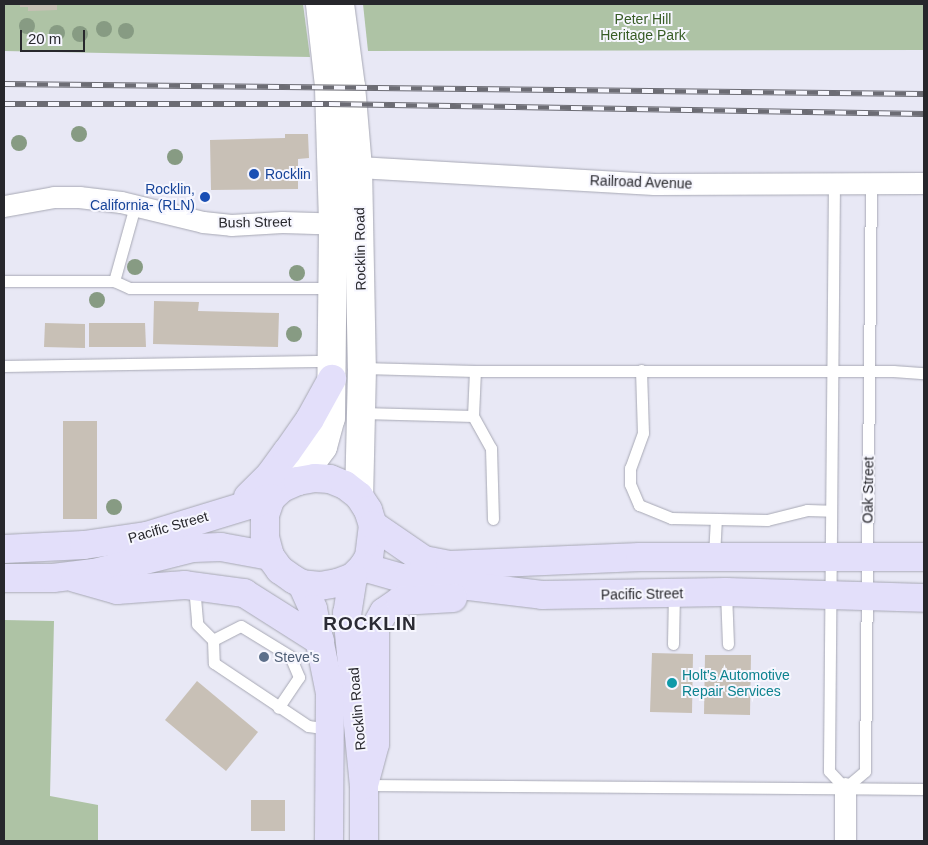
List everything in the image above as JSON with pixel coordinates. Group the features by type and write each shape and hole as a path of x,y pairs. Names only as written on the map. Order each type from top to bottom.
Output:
{"main road":[{"path":"236,508 270,475 310,419 332,370"},
{"path":"315,478 330,479 345,485 359,496 368,510 373,525 369,557 358,572 336,584 320,586 302,584 280,570 270,556 265,537 265,515 271,498 282,488 298,481 315,478"},
{"name":"Pacific Street","path":"4,549 110,543 146,536 271,498"},
{"path":"373,525 424,560 450,565 640,557 924,557"},
{"name":"Pacific Street","path":"4,578 94,573 193,548 221,547 270,556"},
{"name":"Pacific Street","path":"358,572 542,595 726,592 867,598 924,598"},
{"name":"Rocklin Road","path":"358,572 347,613 364,785 364,841"},
{"path":"66,576 117,590 194,586 244,593 320,641"},
{"name":"Rocklin Road","path":"302,584 313,609 330,693 330,841"},
{"path":"364,785 375,744 375,628 384,612 400,602 418,599 542,595"}],"street":[{"name":"Rocklin Road","path":"320,4 362,368 359,496"},
{"name":"Rocklin Road","path":"298,481 323,447 331,418 332,288 358,167 351,86 340,4"},
{"name":"Railroad Avenue","path":"358,167 654,184 834,181 924,182"},
{"name":"Bush Street","path":"4,206 54,197 79,197 121,202 203,222 231,225 282,222 346,224"},
{"path":"844,788 845,841"}],"lane":[{"path":"834,181 828,771 844,788"},
{"name":"Oak Street","path":"844,788 865,771 870,182"},
{"path":"114,281 135,206"},
{"path":"4,281 114,281 130,288 332,288"},
{"path":"4,366 332,370"},
{"path":"362,368 475,371 641,370 924,373"},
{"path":"641,370 643,434 630,468 630,484 639,505 671,518 767,520 807,510 831,511"},
{"path":"475,371 473,416 491,448 493,519"},
{"path":"362,413 473,416"},
{"path":"714,556 716,519"},
{"path":"194,586 197,624 213,640 214,663 278,708 308,726 330,729"},
{"path":"726,592 728,644"},
{"path":"673,644 674,594"},
{"path":"213,640 241,626 290,656 299,677 278,708"},
{"path":"364,785 924,789"}],"green space":[{"path":"4,4 303,4 310,57 4,51"},
{"name":"Peter Hill Heritage Park","path":"363,4 924,4 924,50 368,51"},
{"path":"4,620 54,621 50,796 98,805 98,841 4,841"}],"building":[{"path":"20,4 57,4 57,10 28,11 28,7 20,7"},
{"name":"Rocklin","path":"285,134 308,134 309,158 298,159 298,189 211,190 210,140 285,138"},
{"path":"154,301 199,302 198,311 279,313 278,347 153,344"},
{"path":"45,323 85,324 85,348 44,347"},
{"path":"89,323 145,323 146,347 89,347"},
{"path":"63,421 97,421 97,519 63,519"},
{"name":"Holt's Automotive Repair Services","path":"652,653 693,654 692,713 650,712"},
{"path":"705,655 751,655 750,715 704,714"},
{"path":"197,681 258,732 226,771 165,720"},
{"path":"251,800 285,800 285,831 251,831"}],"railway":[{"path":"4,84 924,94"},
{"path":"4,104 329,104 924,114"}],"place":[{"name":"Rocklin","path":"254,174"},
{"name":"Rocklin, California- (RLN)","path":"205,197"},
{"name":"Steve's","path":"264,657"},
{"name":"Holt's Automotive Repair Services","path":"672,683"}],"district":[{"name":"ROCKLIN","path":"370,624"}]}
